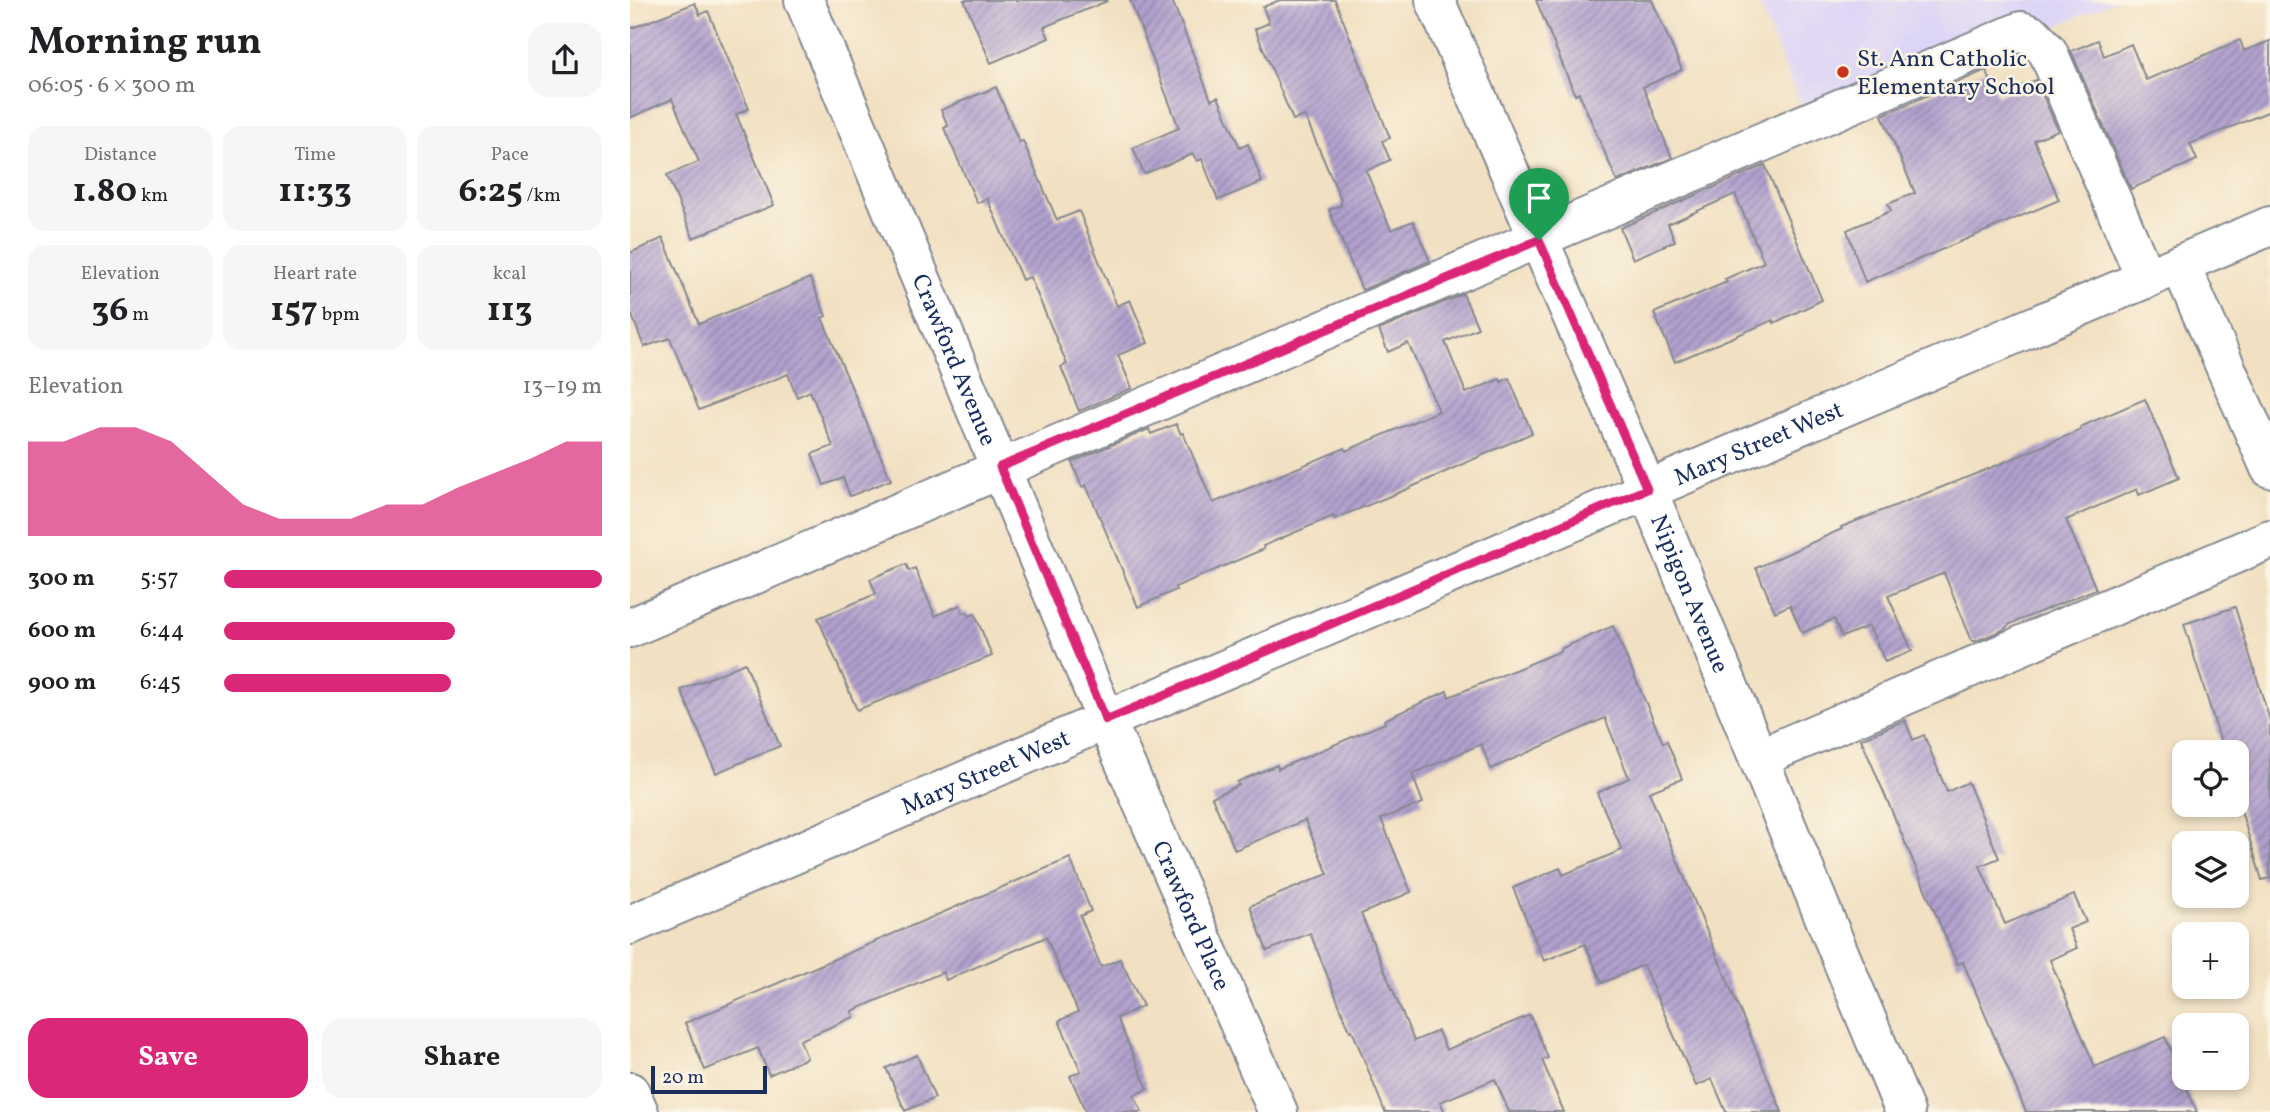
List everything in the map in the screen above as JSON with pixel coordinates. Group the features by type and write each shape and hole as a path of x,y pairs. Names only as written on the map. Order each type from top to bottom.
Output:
{"street":[{"name":"Crawford Avenue","path":"804,0 1106,720"},
{"name":"Nipigon Avenue","path":"1435,0 1647,489 1905,1112"},
{"path":"630,628 1000,467 1539,240 2021,32 2034,36 2048,52 2146,279"},
{"name":"Mary Street West","path":"630,925 1647,489 2270,226"},
{"path":"2180,264 2270,468"},
{"path":"1759,758 2270,539"},
{"name":"Crawford Place","path":"1106,720 1278,1112"},
{"path":"630,1092 639,1112"}],"shaded area":[{"name":"St. Ann Catholic Elementary School","path":"1757,0 2117,0 2045,31 2036,13 1804,114"}],"building":[{"path":"964,0 1107,1 1044,27 1049,38 991,63"},
{"path":"1130,0 1172,0 1211,100 1218,97 1240,148 1248,144 1262,182 1218,200 1202,159 1197,161 1193,154 1144,174 1133,148 1179,128"},
{"path":"1280,0 1335,0 1390,138 1382,141 1390,160 1366,171 1391,230 1413,221 1430,261 1362,290 1329,210 1341,205 1341,200 1305,116 1293,120 1255,29 1269,23 1263,7"},
{"path":"1536,0 1652,0 1682,70 1643,87 1672,158 1617,181 1579,93 1575,95"},
{"path":"695,3 700,15 708,11 749,109 736,114 774,205 693,238 667,175 699,162 672,99 630,118 630,29"},
{"path":"2098,40 2104,56 2131,44 2146,80 2240,40 2244,51 2270,41 2270,111 2190,144 2197,160 2131,189 2071,51"},
{"path":"1986,70 1997,96 2036,80 2058,130 2034,140 2059,200 1865,282 1847,230 1891,211 1888,204 1915,193 1882,115"},
{"path":"996,87 1057,220 1079,211 1117,306 1130,300 1148,343 1118,355 1132,388 1079,411 1061,367 1067,364 1030,277 1022,280 987,198 977,203 944,128 948,126 941,110"},
{"path":"1765,165 1822,300 1774,323 1773,320 1675,362 1654,313 1727,282 1725,279 1764,262 1735,194 1668,224 1675,241 1633,259 1620,228"},
{"path":"663,238 699,324 810,278 826,316 822,318 891,480 850,496 843,478 824,485 812,454 833,446 810,391 797,397 788,374 699,410 670,338 644,347 630,310 630,253"},
{"path":"1463,294 1478,328 1445,342 1466,393 1509,378 1532,433 1405,490 1334,519 1333,516 1263,546 1264,549 1175,587 1176,590 1138,607 1086,485 1082,487 1072,462 1149,429 1151,434 1176,424 1181,434 1183,433 1213,503 1345,448 1346,451 1439,411 1408,343 1388,352 1379,330"},
{"path":"2145,399 2179,478 2139,495 2137,489 2066,520 2096,589 1972,641 1944,573 1888,596 1912,651 1885,662 1869,626 1842,637 1834,619 1802,633 1790,605 1775,612 1756,568 1842,529 1841,527 2081,430 2080,427"},
{"path":"906,564 909,571 915,568 935,616 960,605 963,613 967,612 969,616 975,614 992,656 857,710 818,618 876,594 870,579"},
{"path":"2235,607 2270,721 2270,878 2262,880 2243,817 2249,817 2249,740 2220,740 2184,624"},
{"path":"1613,626 1663,743 1667,741 1682,779 1649,792 1782,1112 1726,1112 1712,1079 1696,1086 1643,965 1602,983 1585,944 1544,961 1513,888 1560,868 1563,875 1622,850 1597,793 1629,778 1605,718 1491,769 1481,744 1412,774 1423,803 1381,819 1411,892 1361,914 1414,1041 1438,1031 1446,1050 1530,1015 1548,1058 1542,1060 1564,1112 1509,1112 1495,1079 1440,1102 1445,1112 1385,1112 1310,933 1267,951 1250,906 1328,874 1305,820 1235,850 1212,797 1239,785 1237,782 1277,765 1278,769 1385,723 1384,720 1447,691 1449,697 1561,651 1560,649"},
{"path":"745,663 780,746 716,773 681,690"},
{"path":"1905,720 1913,740 1924,735 1947,792 1968,782 1999,858 1980,866 2005,924 2074,895 2086,922 2069,929 2077,948 2050,960 2095,1067 2165,1037 2172,1053 2172,1090 2188,1090 2197,1112 2026,1112 1963,962 1957,964 1861,739"},
{"path":"1070,858 1091,911 1080,916 1101,967 1120,959 1143,1006 1117,1018 1148,1089 1134,1095 1142,1112 1086,1112 1070,1076 1081,1071 1059,1021 1078,1012 1046,937 946,980 943,972 852,1011 854,1017 800,1040 807,1058 769,1075 758,1048 705,1070 685,1023"},
{"path":"917,1055 935,1098 905,1111 886,1068"}],"place":[{"name":"St. Ann Catholic Elementary School","path":"1843,72"}],"route":[{"path":"1539,240 1647,489 1106,720 1000,467 1539,240"}]}
